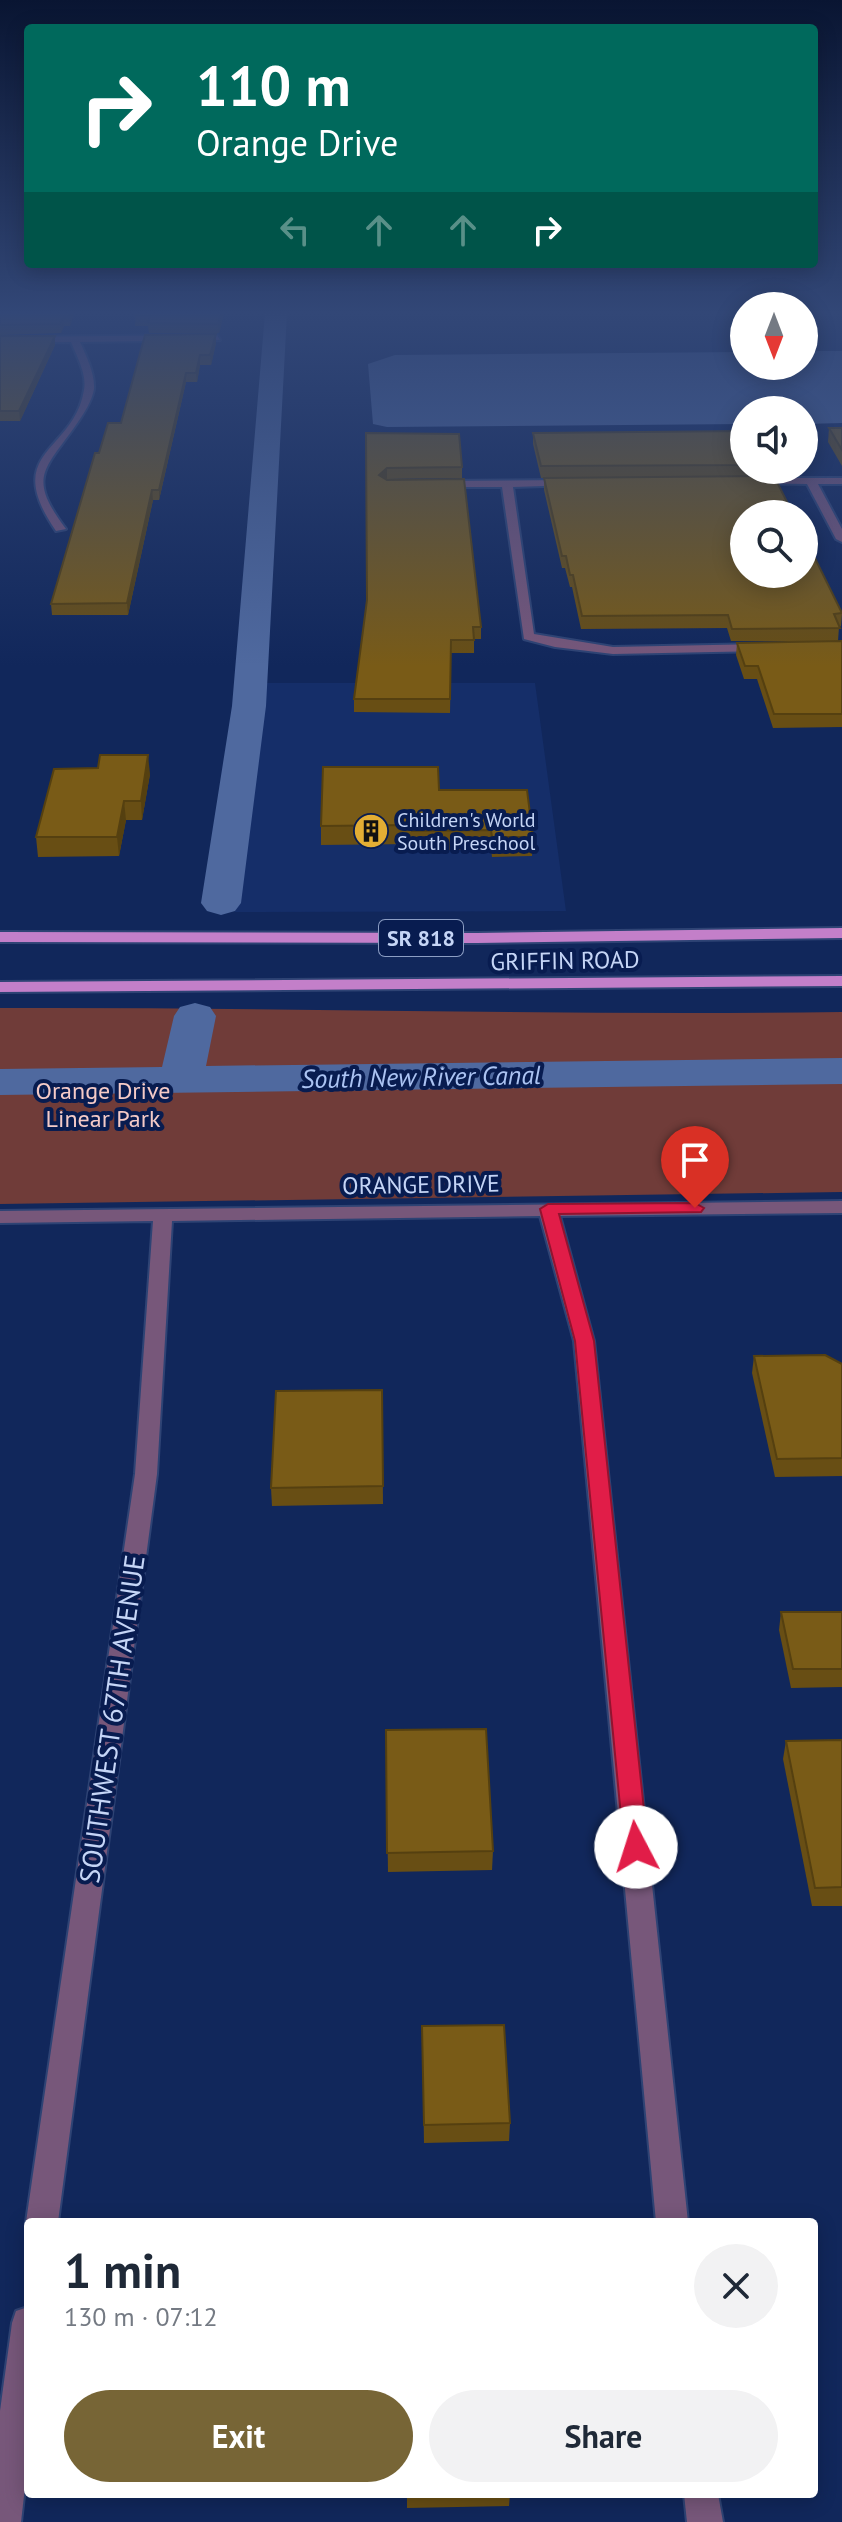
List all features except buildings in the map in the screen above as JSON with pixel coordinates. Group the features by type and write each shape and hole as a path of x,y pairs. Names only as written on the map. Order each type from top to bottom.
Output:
{"main road":[{"name":"GRIFFIN ROAD","path":"0,937 416,938 842,933"},
{"name":"GRIFFIN ROAD","path":"0,987 842,981"}],"street":[{"path":"60,529 42,508 36,475 41,461 62,431"},
{"path":"818,481 842,481"},
{"path":"432,484 587,483"},
{"path":"507,484 528,636 573,647 604,649 778,648"},
{"path":"813,484 842,539"},
{"name":"ORANGE DRIVE","path":"0,1217 842,1207"},
{"path":"548,1209 584,1341 672,2218"},
{"name":"SOUTHWEST 67TH AVENUE","path":"43,2218 146,1474 163,1215"},
{"path":"3,2522 24,2355"},
{"path":"702,2498 705,2522"}],"shaded area":[{"path":"257,683 535,683 566,911 235,912 255,745"}],"green space":[{"name":"Orange Drive Linear Park","path":"0,1008 842,1012 842,1192 0,1204"}],"waterway":[{"path":"221,903 249,706 268,431"},
{"path":"181,1080 195,1016"},
{"name":"South New River Canal","path":"181,1080 842,1071"},
{"name":"South New River Canal","path":"0,1082 181,1080"}],"place":[{"name":"Children's World South Preschool","path":"371,831"}],"route":[{"path":"636,1847 584,1341 548,1209 695,1208"}]}
